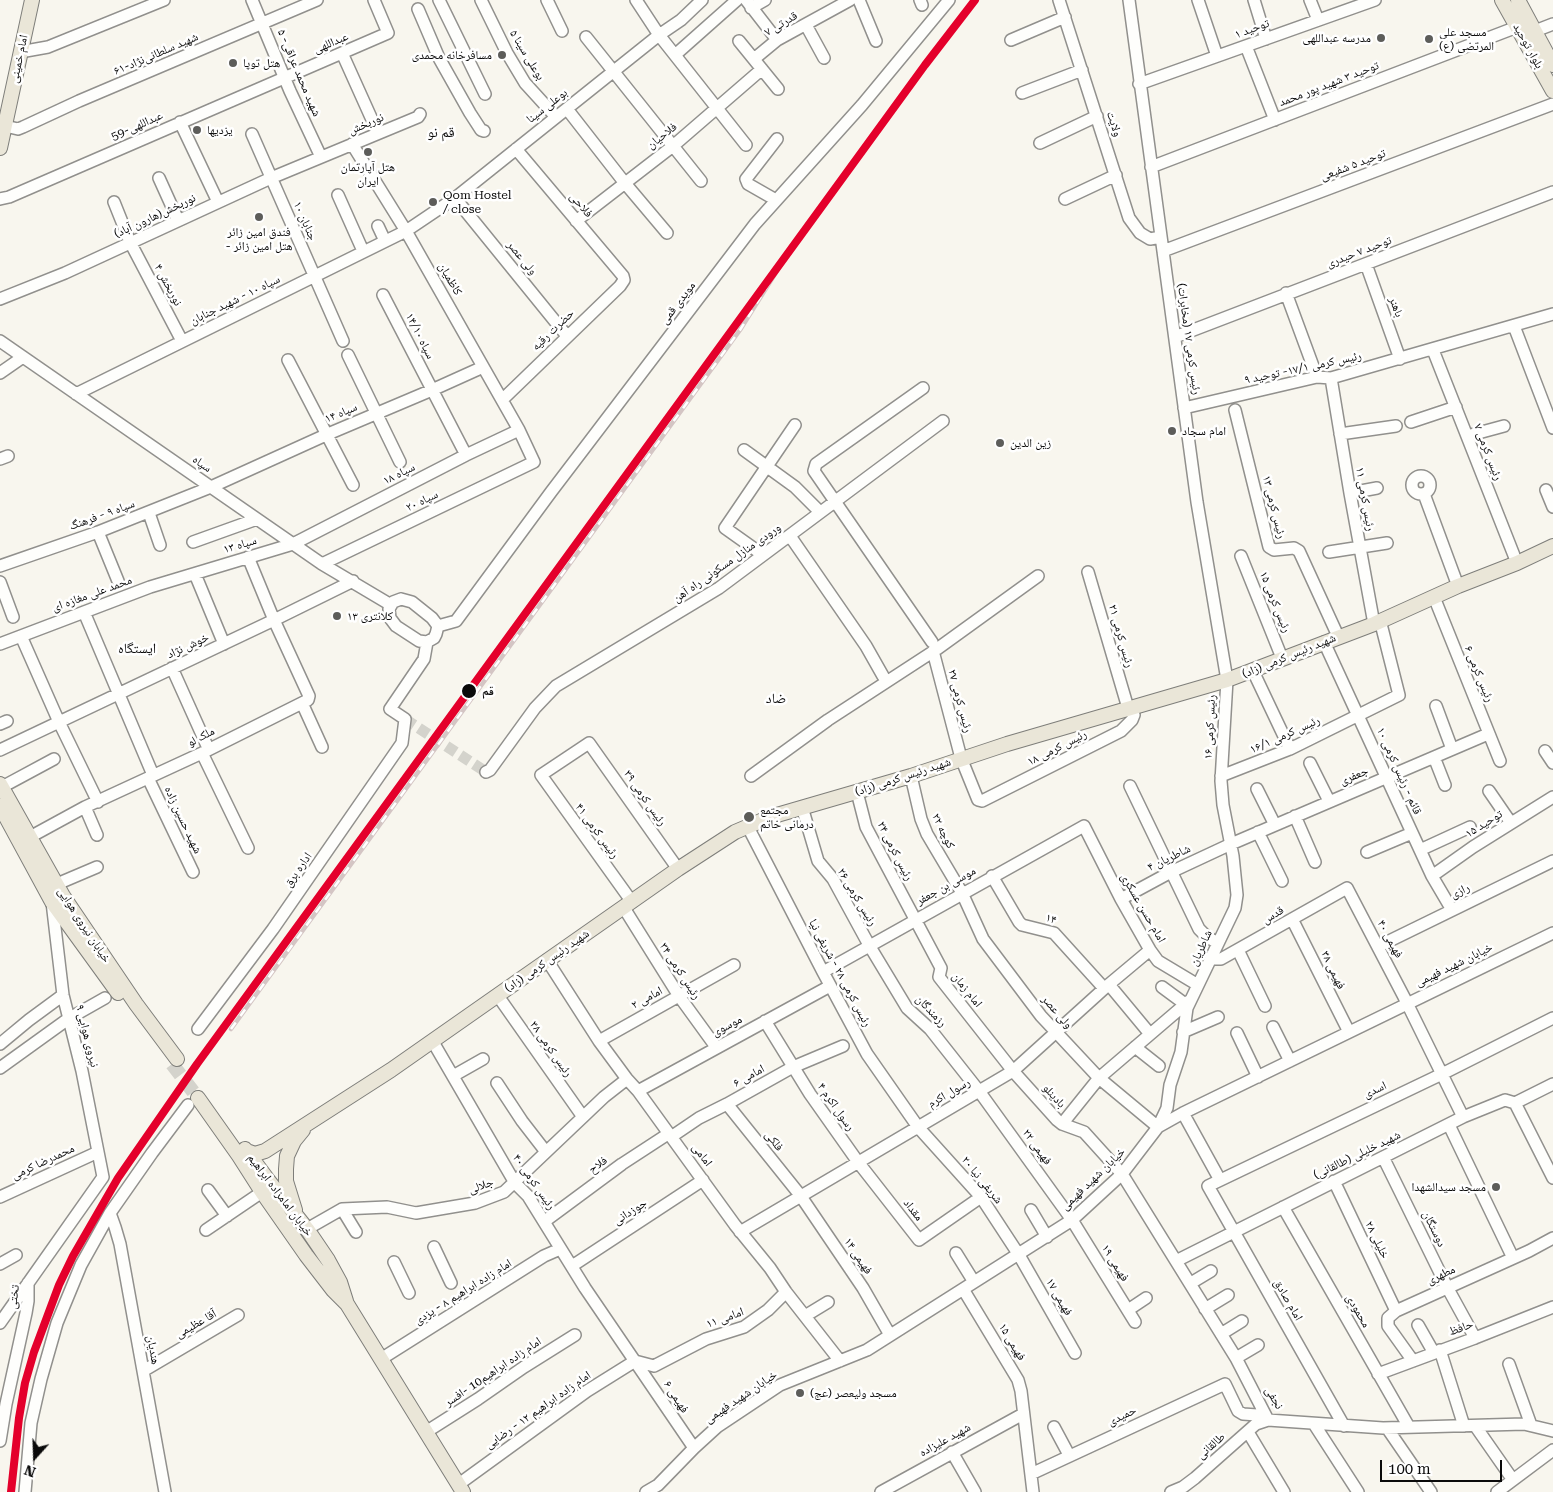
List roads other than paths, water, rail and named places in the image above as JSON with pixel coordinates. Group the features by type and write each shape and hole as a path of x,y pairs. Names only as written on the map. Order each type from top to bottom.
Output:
{"main road":[{"name":"امام خمینی","path":"0,148 32,0"},
{"name":"بلوار توحید","path":"1502,0 1553,92"},
{"name":"بلوار توحید","path":"1518,0 1553,65"},
{"name":"شهید رئیس کرمی (زاد)","path":"247,1151 255,1154 265,1151 433,1042 489,1000 498,996 678,869 735,832 770,817 802,807 911,776 961,758 1253,671 1377,622 1458,586 1518,563 1553,546"},
{"name":"خیابان نیروی هوایی","path":"0,806 52,902 130,1010 175,1061 57,884 1,786"},
{"name":"خیابان امامزاده ابراهیم","path":"196,1098 247,1151 307,1230 328,1260 340,1282 347,1304"},
{"name":"خیابان امامزاده ابراهیم","path":"196,1098 240,1156 262,1192 306,1255 333,1290 347,1304 461,1488"},
{"path":"306,1255 312,1256 317,1252 318,1248 307,1230 286,1181 287,1156 294,1141 310,1122"}],"street":[{"path":"20,52 48,46 164,0"},
{"name":"شهید محمد عراقی- ۵","path":"252,0 321,157"},
{"name":"شهید سلطانی‌نژاد-۶۱","path":"4,126 23,127 79,101 317,0"},
{"name":"عبداللهی","path":"285,77 388,33 374,0"},
{"path":"439,0 486,94"},
{"name":"بوعلی سینا ۵","path":"481,0 525,83 556,117"},
{"path":"547,0 562,31"},
{"path":"636,0 674,55 746,145"},
{"name":"بوعلی سینا","path":"406,231 455,198 659,35 681,20 702,0"},
{"path":"674,55 737,0"},
{"path":"765,0 748,4 777,40"},
{"name":"قدرتی ۷","path":"754,59 777,40 850,0"},
{"path":"859,0 876,41"},
{"name":"مویدی قمی","path":"438,626 456,621 557,484 755,224 862,105 949,0"},
{"name":"ولایت","path":"1059,0 1129,218 1140,233 1150,239 1161,237"},
{"name":"رئیس کرمی ۱۷ (مخابرات)","path":"1129,0 1197,502 1227,680"},
{"path":"1198,0 1218,56"},
{"path":"1254,0 1266,39"},
{"path":"1310,0 1318,20"},
{"name":"توحید ۱","path":"1139,84 1318,20 1351,4 1375,0"},
{"path":"418,8 439,58 470,113 481,130 484,131"},
{"path":"1011,40 1065,17"},
{"path":"1535,31 1553,24"},
{"path":"806,25 824,58"},
{"name":"توحید ۳ شهيد پور محمد","path":"1151,166 1517,27"},
{"path":"586,37 701,181"},
{"path":"740,41 778,89"},
{"path":"1246,46 1275,120"},
{"path":"342,53 378,133"},
{"name":"فلاحیان","path":"576,221 673,146 762,69"},
{"path":"1022,93 1082,70"},
{"name":"عبداللهی-59","path":"0,199 9,197 285,77"},
{"name":"توحید ۵ شفیعی","path":"1163,251 1553,104"},
{"path":"567,108 624,182 667,233"},
{"name":"نوربخش","path":"321,157 418,117 420,114"},
{"path":"1040,144 1097,116"},
{"path":"180,122 218,202"},
{"name":"جنابان ۱۰","path":"252,134 343,341"},
{"path":"776,200 748,184 746,179 777,139"},
{"name":"کاظمیان","path":"352,144 406,231 519,430 534,462"},
{"name":"فلاحی","path":"516,149 623,276 624,280"},
{"name":"نوربخش(هارون آباد)","path":"0,299 65,273 178,220 321,157"},
{"path":"1065,199 1116,175"},
{"path":"159,178 178,220"},
{"name":"توحید ۷ حیدری","path":"1175,337 1553,192"},
{"path":"338,195 363,251"},
{"name":"ولی عصر","path":"455,198 567,336"},
{"name":"نوربخش ۴","path":"114,202 130,242 182,342"},
{"path":"378,226 386,241"},
{"name":"سپاه ۱۰ - شهید جنابان","path":"76,394 406,231"},
{"name":"باهنر","path":"1366,264 1400,359"},
{"name":"حضرت رقیه","path":"502,400 624,280"},
{"path":"1286,293 1317,377"},
{"name":"سپاه ۱۴/۱۰","path":"383,295 466,455"},
{"name":"رئیس کرمی ۱۷/۱- توحید ۹","path":"1184,408 1317,377 1332,378 1553,314"},
{"path":"1514,326 1553,428"},
{"name":"سپاه","path":"0,341 322,564 391,605"},
{"name":"رئیس کرمی ۷","path":"1433,350 1518,563"},
{"path":"348,355 375,414 400,462"},
{"path":"0,372 23,358"},
{"path":"288,360 353,485"},
{"name":"سپاه ۱۴","path":"211,487 483,366"},
{"name":"رئیس کرمی ۱۱","path":"1332,378 1360,548 1377,622 1399,695"},
{"name":"رئیس کرمی ۲۷","path":"923,388 816,464 814,470 933,646 961,758 978,800"},
{"path":"1411,422 1456,407"},
{"name":"رئیس کرمی ۱۳","path":"1235,410 1269,547 1274,550 1294,548 1299,552 1338,636"},
{"name":"ورودی منازل مسکونی راه آهن","path":"488,771 535,708 556,686 719,588 943,421"},
{"path":"763,555 725,528 795,425"},
{"path":"1340,434 1396,426"},
{"path":"1467,436 1504,426"},
{"name":"سپاه ۱۸","path":"293,544 466,455 519,430"},
{"path":"744,450 795,487 820,512"},
{"name":"سپاه ۲۰","path":"322,564 534,462"},
{"name":"سپاه ۹ - فرهنگ","path":"0,566 149,513 211,487"},
{"path":"1350,493 1377,488"},
{"path":"1546,490 1553,507"},
{"path":"1424,494 1458,586"},
{"path":"149,513 160,545"},
{"path":"193,542 257,519"},
{"path":"98,532 118,581"},
{"path":"790,536 866,646 883,676"},
{"path":"1329,552 1387,543"},
{"name":"سپاه ۱۳","path":"195,574 293,544"},
{"name":"رئیس کرمی ۱۵","path":"1241,556 1282,658"},
{"path":"248,557 274,620 307,691 309,698 302,703 322,747"},
{"name":"رئیس کرمی ۲۱","path":"1088,572 1130,707"},
{"path":"195,574 224,644"},
{"name":"محمد علی مغازه ای","path":"0,644 150,587 195,574"},
{"path":"751,776 933,646 1038,576"},
{"name":"خوش نژاد","path":"0,750 352,581"},
{"path":"0,582 13,617"},
{"name":"رئیس کرمی ۶","path":"1434,597 1500,761"},
{"path":"402,600 412,602 428,613 438,626 434,638 427,642 419,641 396,626 390,618 389,609 393,602 402,600"},
{"name":"شهید حسین زاده","path":"84,612 150,777 193,872"},
{"path":"21,636 59,722 98,802"},
{"name":"اداره برق","path":"198,1029 273,929 402,744 404,719 390,709 424,659 427,642"},
{"name":"قائم - رئیس کرمی ۱۰","path":"1324,642 1432,876 1452,910"},
{"path":"172,668 205,751 248,848"},
{"path":"1253,671 1290,749"},
{"name":"رئیس کرمی ۱۶","path":"1222,776 1227,680"},
{"name":"رئیس کرمی ۱۶/۱","path":"1222,776 1290,749 1399,695"},
{"name":"ملک لو","path":"30,837 84,808 302,703"},
{"path":"1436,706 1452,749"},
{"name":"رئیس کرمی ۱۸","path":"978,800 982,801 1121,731 1132,720 1134,715 1130,707"},
{"name":"جعفری","path":"1231,844 1386,776 1488,734"},
{"name":"رئیس کرمی ۳۹","path":"541,775 589,743 678,869"},
{"path":"1545,751 1553,763"},
{"path":"1434,756 1445,785"},
{"path":"1,786 54,759"},
{"path":"1310,763 1329,801"},
{"name":"رئیس کرمی ۴۱","path":"541,775 628,905"},
{"name":"کوچه ۲۲","path":"911,776 924,827 962,893"},
{"name":"شاطریان","path":"1158,1128 1167,1108 1170,1085 1181,1052 1187,1002 1198,985 1235,908 1237,895 1231,844 1223,805 1222,776"},
{"path":"1130,786 1199,929 1207,937 1218,943"},
{"path":"1257,789 1275,825"},
{"path":"1489,791 1512,823"},
{"name":"رئیس کرمی ۲۴","path":"857,792 866,827 915,919"},
{"name":"توحید ۱۵","path":"1432,876 1473,847 1553,797"},
{"name":"رئیس کرمی ۲۶","path":"802,807 818,861 833,879 869,945"},
{"path":"84,808 97,835"},
{"path":"1295,816 1315,862"},
{"name":"موسی بن جعفر","path":"822,972 1084,826"},
{"name":"امام حسن عسکری","path":"1084,826 1121,899 1150,950 1158,961 1198,985"},
{"name":"رئیس کرمی ۲۸ - شریفی نیا","path":"748,827 822,972 867,1054 918,1126"},
{"path":"1420,850 1470,827"},
{"path":"1258,832 1282,881"},
{"path":"1367,852 1412,833"},
{"name":"شاطریان ۴","path":"1121,899 1171,872 1231,844"},
{"name":"رازی","path":"1379,946 1553,861"},
{"path":"57,884 97,867"},
{"name":"۱۴","path":"992,876 1022,925 1054,933 1102,986 1111,987 1150,1034"},
{"name":"قدس","path":"1211,959 1221,959 1347,888"},
{"name":"فهیمی ۴۰","path":"1347,888 1408,1003 1463,1117"},
{"name":"ولی عصر","path":"962,893 983,939 1041,1016 1099,1078 1158,1128"},
{"name":"نیروی هوایی ۹","path":"52,902 63,995 82,1071 103,1176"},
{"name":"رئیس کرمی ۳۴","path":"628,905 679,996 716,1047"},
{"name":"امام زمان","path":"915,919 941,968 940,977 1013,1071"},
{"name":"فهیمی ۳۸","path":"1292,919 1349,1032"},
{"name":"خیابان شهید فهیمی","path":"646,1492 655,1489 717,1427 780,1385 867,1350 1072,1220 1122,1174 1158,1128 1183,1113 1553,933"},
{"name":"رزمندگان","path":"869,945 907,1008 930,1029 979,1091"},
{"name":"رسول اکرم","path":"740,1232 1013,1071 1150,950"},
{"path":"1238,950 1265,1006"},
{"name":"امامی","path":"547,960 599,1041 638,1091 740,1232 770,1268 786,1292 840,1362"},
{"name":"امامی ۲","path":"599,1041 734,965"},
{"name":"موسوی","path":"638,1091 830,986"},
{"path":"1062,1124 1099,1078 1187,1002 1162,987"},
{"path":"0,1044 63,995"},
{"name":"رئیس کرمی ۳۸","path":"498,996 583,1117"},
{"path":"0,1068 68,1018 105,998"},
{"path":"1183,1032 1218,1017"},
{"name":"اسدی","path":"1208,1186 1442,1074 1553,1018"},
{"name":"رسول اکرم ۴","path":"765,1021 810,1094 858,1162"},
{"path":"1273,1027 1290,1061"},
{"path":"1237,1033 1258,1076"},
{"name":"رئیس کرمی ۴۰","path":"433,1042 515,1183 528,1196 545,1221 585,1288 635,1361"},
{"name":"امامی ۶","path":"670,1135 793,1067 843,1046"},
{"path":"1135,1047 1159,1066"},
{"path":"453,1076 483,1059"},
{"name":"بادینلو","path":"1013,1071 1062,1124 1084,1132 1122,1174"},
{"name":"جلالی","path":"307,1230 342,1209 387,1208 416,1213 475,1203 504,1192 583,1117 627,1079"},
{"path":"497,1083 522,1121 546,1152"},
{"name":"شهید خلیلی (طالقانی)","path":"1176,1262 1463,1117 1505,1100 1515,1103 1553,1084"},
{"name":"فهیمی ۲۲","path":"979,1091 1072,1220"},
{"path":"25,1492 31,1423 57,1323 81,1264 110,1213 152,1152 196,1098"},
{"path":"1515,1103 1553,1178"},
{"name":"فلکی","path":"727,1104 800,1195"},
{"path":"1183,1113 1220,1180"},
{"path":"1449,1125 1513,1258"},
{"name":"۲۰ شریفی نیا","path":"918,1126 981,1197 1019,1255"},
{"name":"فلاح","path":"545,1221 622,1164 670,1135"},
{"name":"محمدرضا کرمی","path":"0,1197 98,1152"},
{"name":"دوستگان","path":"1383,1157 1447,1287 1475,1338"},
{"name":"مقداد","path":"858,1162 919,1240 981,1197"},
{"name":"نجفی","path":"1122,1174 1236,1358 1268,1420 1387,1428 1531,1425 1553,1431"},
{"name":"تختی","path":"0,1441 28,1301 28,1283 103,1176"},
{"name":"جوزدانی","path":"572,1266 703,1180"},
{"name":"خلیلی ۲۸","path":"1334,1181 1396,1311"},
{"name":"امام صادق","path":"1208,1186 1344,1426"},
{"path":"208,1190 227,1216"},
{"path":"206,1230 262,1192"},
{"name":"فهیمی ۱۴","path":"800,1195 863,1288 890,1335"},
{"name":"محمودی","path":"1283,1208 1409,1427"},
{"path":"342,1209 356,1232"},
{"path":"1031,1210 1047,1237"},
{"name":"هندیان","path":"110,1213 120,1244 164,1492"},
{"name":"فهیمی ۱۹","path":"1072,1220 1135,1322"},
{"name":"مطهری","path":"1396,1311 1553,1238"},
{"path":"434,1247 451,1282"},
{"name":"امام زاده ابراهیم ۸ - یزدی","path":"381,1359 544,1256 560,1249"},
{"path":"956,1253 974,1282"},
{"path":"0,1264 16,1255"},
{"name":"فهیمی ۱۷","path":"1019,1255 1075,1353"},
{"path":"394,1262 409,1293"},
{"path":"1191,1283 1211,1271"},
{"path":"0,1323 28,1283"},
{"name":"فهیمی ۱۵","path":"963,1289 1018,1380 1021,1391 1033,1492"},
{"name":"امامی ۱۱","path":"635,1361 654,1366 692,1345 744,1327 768,1310 786,1292"},
{"path":"1205,1309 1228,1295"},
{"path":"1128,1310 1146,1298"},
{"path":"805,1316 828,1302"},
{"name":"حافظ","path":"1378,1374 1553,1307"},
{"path":"1396,1311 1388,1318 1388,1326 1413,1361"},
{"name":"آقا عظیمی","path":"143,1371 238,1315"},
{"path":"1221,1334 1242,1321"},
{"path":"1418,1325 1437,1352 1470,1426 1513,1480"},
{"name":"امام زاده ابراهیم10 -افسر","path":"426,1432 574,1335"},
{"path":"1236,1358 1258,1345"},
{"name":"فهیمی ۶","path":"635,1361 694,1448"},
{"name":"امام زاده ابراهیم ۱۲ - رضایی","path":"461,1488 587,1391 635,1361"},
{"path":"1509,1364 1531,1425"},
{"name":"حمیدی","path":"1031,1474 1225,1384 1238,1410 1242,1414 1257,1415 1268,1420"},
{"name":"شهید علیزاده","path":"881,1492 1023,1414"},
{"name":"طالقانی","path":"1171,1492 1195,1478 1256,1424 1268,1420"},
{"path":"1314,1424 1358,1492"},
{"path":"1054,1427 1070,1455"},
{"path":"1387,1428 1431,1492"},
{"path":"1248,1432 1278,1490"},
{"path":"1497,1492 1553,1450"},
{"path":"952,1452 974,1492"}],"tunnel":[{"path":"405,719 486,772"},
{"path":"172,1064 198,1098"}],"railway":[{"path":"231,1029 740,330 785,258"}],"place":[{"name":"مدرسه عبداللهی","path":"1381,38"},
{"name":"مسجد علی المرتضی (ع)","path":"1429,39"},
{"name":"مسافرخانه محمدی","path":"502,55"},
{"name":"هتل توپا","path":"233,63"},
{"name":"یزدیها","path":"197,130"},
{"name":"هتل آپارتمان ایران","path":"368,152"},
{"name":"Qom Hostel / close","path":"433,202"},
{"name":"فندق امین زائر - هتل امین زائر","path":"259,217"},
{"name":"امام سجاد","path":"1172,431"},
{"name":"زین الدین","path":"1000,443"},
{"name":"کلانتری ۱۳","path":"337,616"},
{"name":"قم","path":"469,691"},
{"name":"مجتمع درمانی خاتم","path":"749,817"},
{"name":"مسجد سیدالشهدا","path":"1496,1187"},
{"name":"مسجد ولیعصر (عج)","path":"800,1393"}],"district":[{"name":"قم نو","path":"441,133"},
{"name":"ایستگاه","path":"137,649"},
{"name":"ضاد","path":"776,699"}]}
